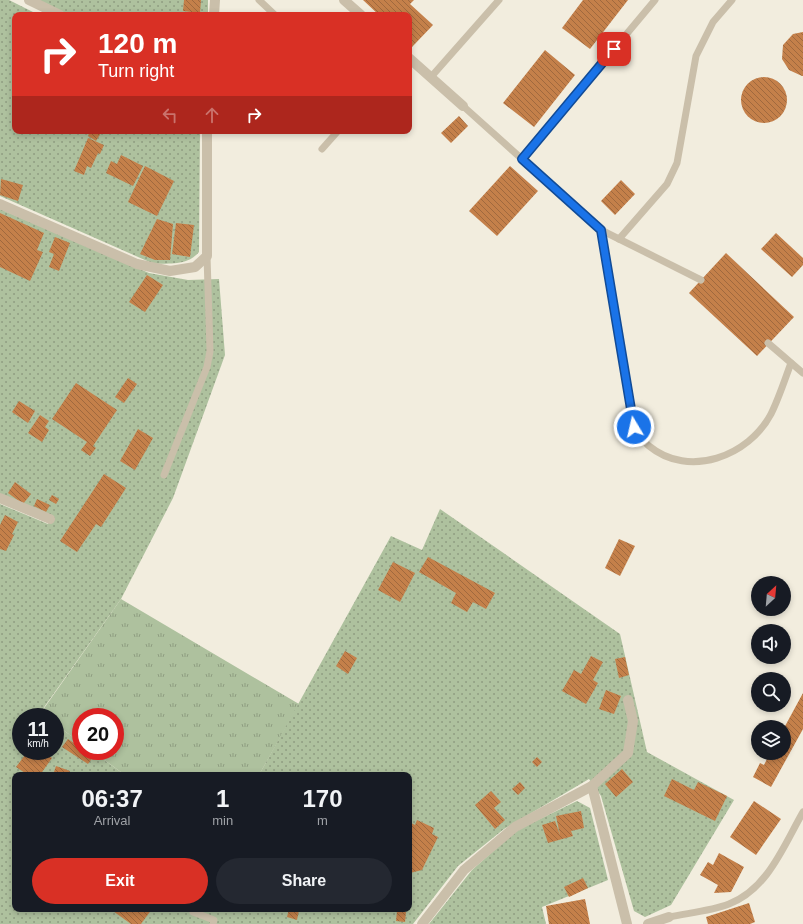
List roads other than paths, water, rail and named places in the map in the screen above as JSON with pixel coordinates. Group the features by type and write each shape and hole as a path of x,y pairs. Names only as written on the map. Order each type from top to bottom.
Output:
{"street":[{"path":"29,0 54,12"},
{"path":"214,12 215,0"},
{"path":"344,0 358,12"},
{"path":"412,61 462,106"},
{"path":"0,204 137,264 170,271 195,267 207,256 207,134"},
{"path":"0,498 50,519"},
{"path":"422,924 464,870 515,827 592,786 628,753 632,721 628,700"},
{"path":"592,786 626,924"},
{"path":"648,924 669,917"}],"lane":[{"path":"259,0 272,12"},
{"path":"431,78 499,0"},
{"path":"522,159 655,0"},
{"path":"619,239 667,184 677,163 696,56 713,22 732,0"},
{"path":"462,106 601,230 701,280"},
{"path":"322,149 335,134"},
{"path":"601,230 634,427 649,446 672,459 704,461 727,456 747,443 770,415 791,363"},
{"path":"164,475 207,367 210,351 207,256"},
{"path":"768,343 803,373"},
{"path":"669,917 729,904 750,892 767,874 803,812"},
{"path":"193,912 214,920 213,924"}]}
